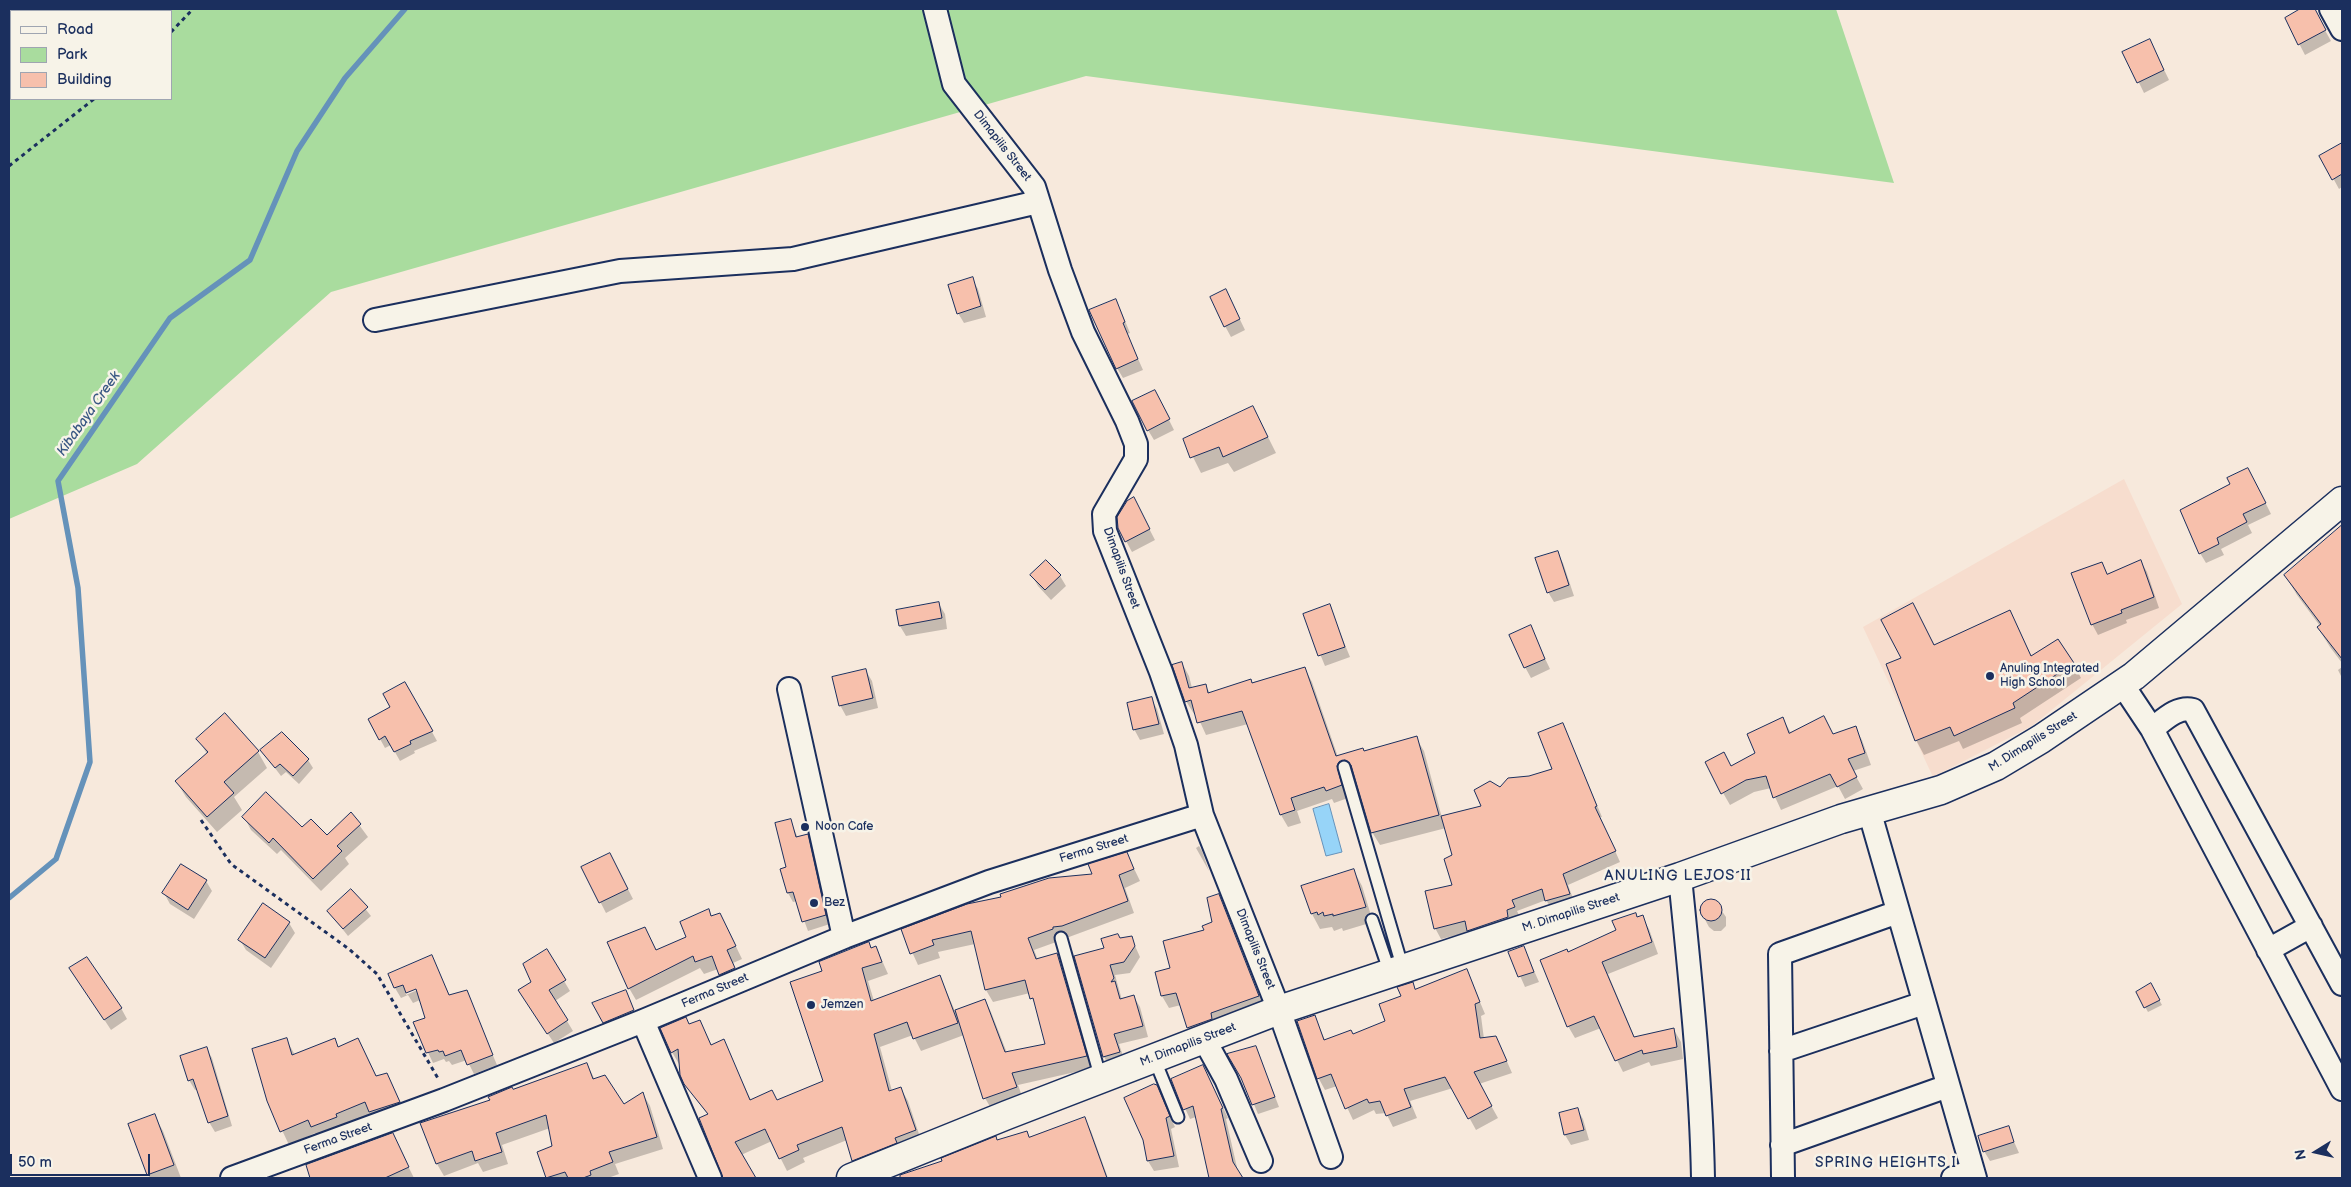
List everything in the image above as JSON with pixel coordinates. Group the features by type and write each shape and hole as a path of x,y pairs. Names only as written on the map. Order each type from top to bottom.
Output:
{"main road":[{"name":"M. Dimapilis Street","path":"851,1178 1279,1010 1680,877 1869,810 1941,790 1996,766 2041,739 2122,684 2342,501"}],"street":[{"name":"Dimapilis Street","path":"935,9 954,84 1034,187 1060,270 1083,332 1127,421 1136,444 1136,459 1104,514 1105,531 1160,672 1186,746 1202,816 1279,1010 1331,1157"},
{"path":"2331,9 2342,29"},
{"path":"375,320 620,271 793,259 1038,202"},
{"path":"2122,684 2152,729 2342,1089"},
{"path":"789,689 844,937"},
{"path":"2152,729 2175,712 2186,708 2193,710 2342,984"},
{"path":"1869,810 1948,1086 1967,1176"},
{"name":"Ferma Street","path":"232,1178 444,1100 643,1021 844,937 989,882 1202,816"},
{"path":"1680,877 1702,1137 1703,1178"},
{"path":"1783,1178 1780,954 1898,912"},
{"path":"2268,950 2311,926"},
{"path":"1781,1051 1924,1002"},
{"path":"643,1021 710,1178"},
{"path":"1204,1039 1226,1079 1261,1160"},
{"path":"1782,1145 1948,1086"}],"lane":[{"path":"1344,767 1396,971"},
{"path":"1372,920 1396,971"},
{"path":"1061,938 1101,1079"},
{"path":"1154,1058 1178,1117"}],"path":[{"path":"172,31 193,9"},
{"path":"9,166 93,100"},
{"path":"201,820 231,864 349,949 377,974 435,1072 444,1100"}],"shaded area":[{"name":"Anuling Integrated High School","path":"2124,479 2182,604 2032,726 1933,777 1863,627"}],"green space":[{"path":"9,9 1836,9 1894,183 1086,76 331,292 137,464 9,519"}],"water":[{"path":"1329,804 1342,852 1326,856 1313,809"}],"building":[{"path":"2300,9 2315,9 2326,30 2298,45 2285,18"},
{"path":"2150,39 2164,70 2137,83 2122,52"},
{"path":"2342,143 2342,174 2332,180 2319,156"},
{"path":"973,277 981,306 957,314 948,285"},
{"path":"1226,289 1240,319 1224,327 1210,297"},
{"path":"1116,299 1125,322 1123,323 1138,359 1116,369 1089,310"},
{"path":"1155,390 1170,419 1147,431 1132,401"},
{"path":"1253,406 1268,437 1223,457 1219,447 1190,458 1183,439"},
{"path":"2248,468 2266,503 2243,514 2247,522 2217,538 2219,544 2199,554 2180,510 2230,484 2227,478"},
{"path":"1134,497 1150,529 1125,542 1118,528 1117,517 1127,501"},
{"path":"2342,525 2342,659 2317,627 2321,624 2284,575"},
{"path":"1558,551 1569,585 1547,593 1535,558"},
{"path":"1046,560 1061,575 1045,590 1030,575"},
{"path":"2141,560 2154,597 2121,610 2122,613 2091,625 2071,573 2102,562 2107,574"},
{"path":"939,602 942,618 899,626 896,610"},
{"path":"1913,603 1934,645 2010,610 2031,656 2058,639 2074,663 2013,703 2015,708 1954,736 1950,727 1915,741 1886,664 1901,658 1881,620"},
{"path":"1330,604 1345,647 1318,656 1303,614"},
{"path":"1531,625 1545,659 1524,668 1509,635"},
{"path":"1182,662 1189,688 1206,684 1208,693 1251,679 1252,683 1305,667 1336,756 1363,748 1364,751 1417,736 1439,815 1371,833 1351,765 1345,760 1339,762 1337,766 1342,785 1326,791 1324,787 1291,798 1295,810 1280,815 1242,711 1197,723 1191,700 1185,702 1172,665"},
{"path":"866,669 873,698 839,706 832,677"},
{"path":"405,682 433,731 410,741 411,744 394,752 385,736 379,740 368,719 390,707 383,694"},
{"path":"1152,697 1159,724 1133,730 1127,703"},
{"path":"225,713 259,751 224,782 234,793 207,817 175,781 208,752 196,739"},
{"path":"1824,716 1833,734 1856,726 1865,753 1848,759 1857,777 1837,787 1830,774 1773,798 1766,776 1746,780 1721,794 1705,762 1724,752 1731,766 1755,753 1747,734 1783,717 1789,733"},
{"path":"1563,723 1597,806 1595,807 1616,851 1563,874 1570,894 1545,901 1542,889 1512,900 1515,907 1507,910 1508,917 1467,931 1465,921 1434,929 1425,891 1452,885 1444,859 1452,855 1441,816 1481,806 1474,790 1490,781 1500,787 1508,778 1529,776 1552,769 1538,733"},
{"path":"282,732 309,759 293,776 280,764 275,768 260,750"},
{"path":"266,792 302,827 311,819 327,835 351,812 361,824 337,846 342,851 313,879 273,838 269,843 242,817"},
{"path":"791,819 796,837 808,834 826,915 802,922 793,892 787,893 780,869 786,867 775,823"},
{"path":"1127,852 1134,869 1119,875 1128,901 1062,926 1053,927 1053,929 1028,938 1036,959 1057,953 1087,1056 1012,1073 1017,1087 983,1099 955,1010 985,999 1005,1052 1045,1044 1033,998 1030,999 1025,980 985,990 971,931 932,940 934,945 910,954 901,929 967,904 1001,897 1000,894 1049,878 1092,874 1088,864"},
{"path":"610,853 628,889 599,903 581,867"},
{"path":"181,864 207,880 188,910 162,893"},
{"path":"1354,869 1366,907 1333,916 1333,914 1324,916 1323,912 1318,915 1317,912 1311,914 1301,886"},
{"path":"351,889 368,907 343,929 327,911"},
{"path":"1219,894 1259,996 1211,1013 1212,1019 1187,1028 1176,993 1161,996 1155,972 1170,968 1163,941 1204,930 1202,926 1212,922 1207,898"},
{"path":"1711,899 1719,902 1722,910 1719,918 1711,921 1703,918 1700,910 1703,902"},
{"path":"263,903 290,922 265,958 238,940"},
{"path":"709,909 711,916 720,913 736,946 727,950 735,968 719,975 712,956 695,962 693,956 628,989 607,942 645,927 656,950 686,937 680,922"},
{"path":"1636,913 1637,917 1643,915 1652,942 1602,962 1634,1037 1674,1028 1677,1047 1643,1054 1642,1050 1615,1061 1594,1016 1567,1027 1540,960 1567,949 1568,952 1616,930 1612,921"},
{"path":"1118,934 1120,938 1132,936 1135,946 1124,962 1110,965 1114,978 1111,982 1115,981 1120,999 1134,995 1143,1026 1114,1034 1120,1052 1103,1057 1074,956 1104,948 1101,939"},
{"path":"869,942 871,948 876,946 882,962 862,968 871,1001 940,975 958,1023 913,1039 907,1022 874,1034 889,1091 901,1087 916,1130 895,1138 897,1143 852,1161 842,1127 797,1145 799,1150 779,1159 765,1129 735,1142 756,1178 723,1178 699,1118 708,1114 684,1084 680,1075 678,1049 671,1053 660,1028 686,1017 689,1024 700,1020 711,1045 724,1039 750,1100 772,1090 777,1100 823,1081 790,982 822,971 819,962"},
{"path":"1524,946 1534,972 1518,977 1508,952"},
{"path":"547,949 566,980 549,990 568,1020 547,1034 518,990 531,982 523,964"},
{"path":"432,955 449,995 467,990 493,1055 467,1065 461,1050 445,1056 443,1051 439,1052 438,1050 426,1053 413,1022 425,1018 416,989 406,993 403,985 394,988 388,974"},
{"path":"87,957 122,1008 104,1020 69,968"},
{"path":"1467,969 1480,1002 1475,1004 1480,1038 1496,1036 1507,1061 1474,1072 1492,1106 1468,1119 1445,1077 1404,1089 1411,1107 1386,1116 1380,1101 1369,1103 1367,1099 1345,1109 1331,1074 1317,1079 1297,1021 1315,1015 1324,1040 1351,1030 1353,1034 1385,1021 1379,1004 1401,996 1397,987 1413,982 1415,989"},
{"path":"2151,983 2160,1000 2144,1008 2136,992"},
{"path":"626,990 634,1010 603,1023 592,1003"},
{"path":"287,1038 292,1055 335,1038 338,1047 358,1038 376,1076 387,1073 400,1102 369,1112 365,1102 336,1114 337,1117 311,1127 308,1120 280,1132 267,1101 252,1049"},
{"path":"1256,1046 1275,1097 1252,1105 1241,1078 1227,1054"},
{"path":"207,1047 228,1116 208,1123 193,1079 188,1081 180,1056"},
{"path":"587,1063 593,1079 605,1075 624,1104 643,1092 657,1137 609,1152 613,1162 590,1171 591,1175 583,1178 568,1178 565,1172 546,1178 537,1152 552,1146 546,1115 496,1133 502,1152 475,1161 472,1151 436,1164 420,1123 490,1100 488,1097 512,1087 513,1089"},
{"path":"1203,1065 1223,1108 1221,1109 1233,1162 1243,1178 1209,1178 1193,1106 1183,1110 1171,1079"},
{"path":"1154,1084 1157,1085 1170,1116 1166,1118 1174,1156 1147,1161 1143,1140 1124,1098"},
{"path":"1578,1108 1584,1130 1564,1135 1559,1113"},
{"path":"155,1114 174,1165 147,1175 128,1124"},
{"path":"1085,1117 1107,1178 900,1178 900,1175 942,1161 941,1158 996,1136 997,1140 1027,1131 1029,1137"},
{"path":"2009,1126 2014,1142 1983,1152 1978,1136"},
{"path":"393,1133 409,1167 385,1178 310,1178 306,1165"}],"waterway":[{"name":"Kibabaya Creek","path":"9,898 56,859 90,762 78,588 58,481 170,318 250,260 297,151 345,78 405,9"}],"place":[{"name":"Anuling Integrated High School","path":"1990,676"},
{"name":"Noon Cafe","path":"805,827"},
{"name":"Bez","path":"814,903"},
{"name":"Jemzen","path":"811,1005"}],"district":[{"name":"ANULING LEJOS II","path":"1678,876"},
{"name":"SPRING HEIGHTS I","path":"1886,1163"}]}
